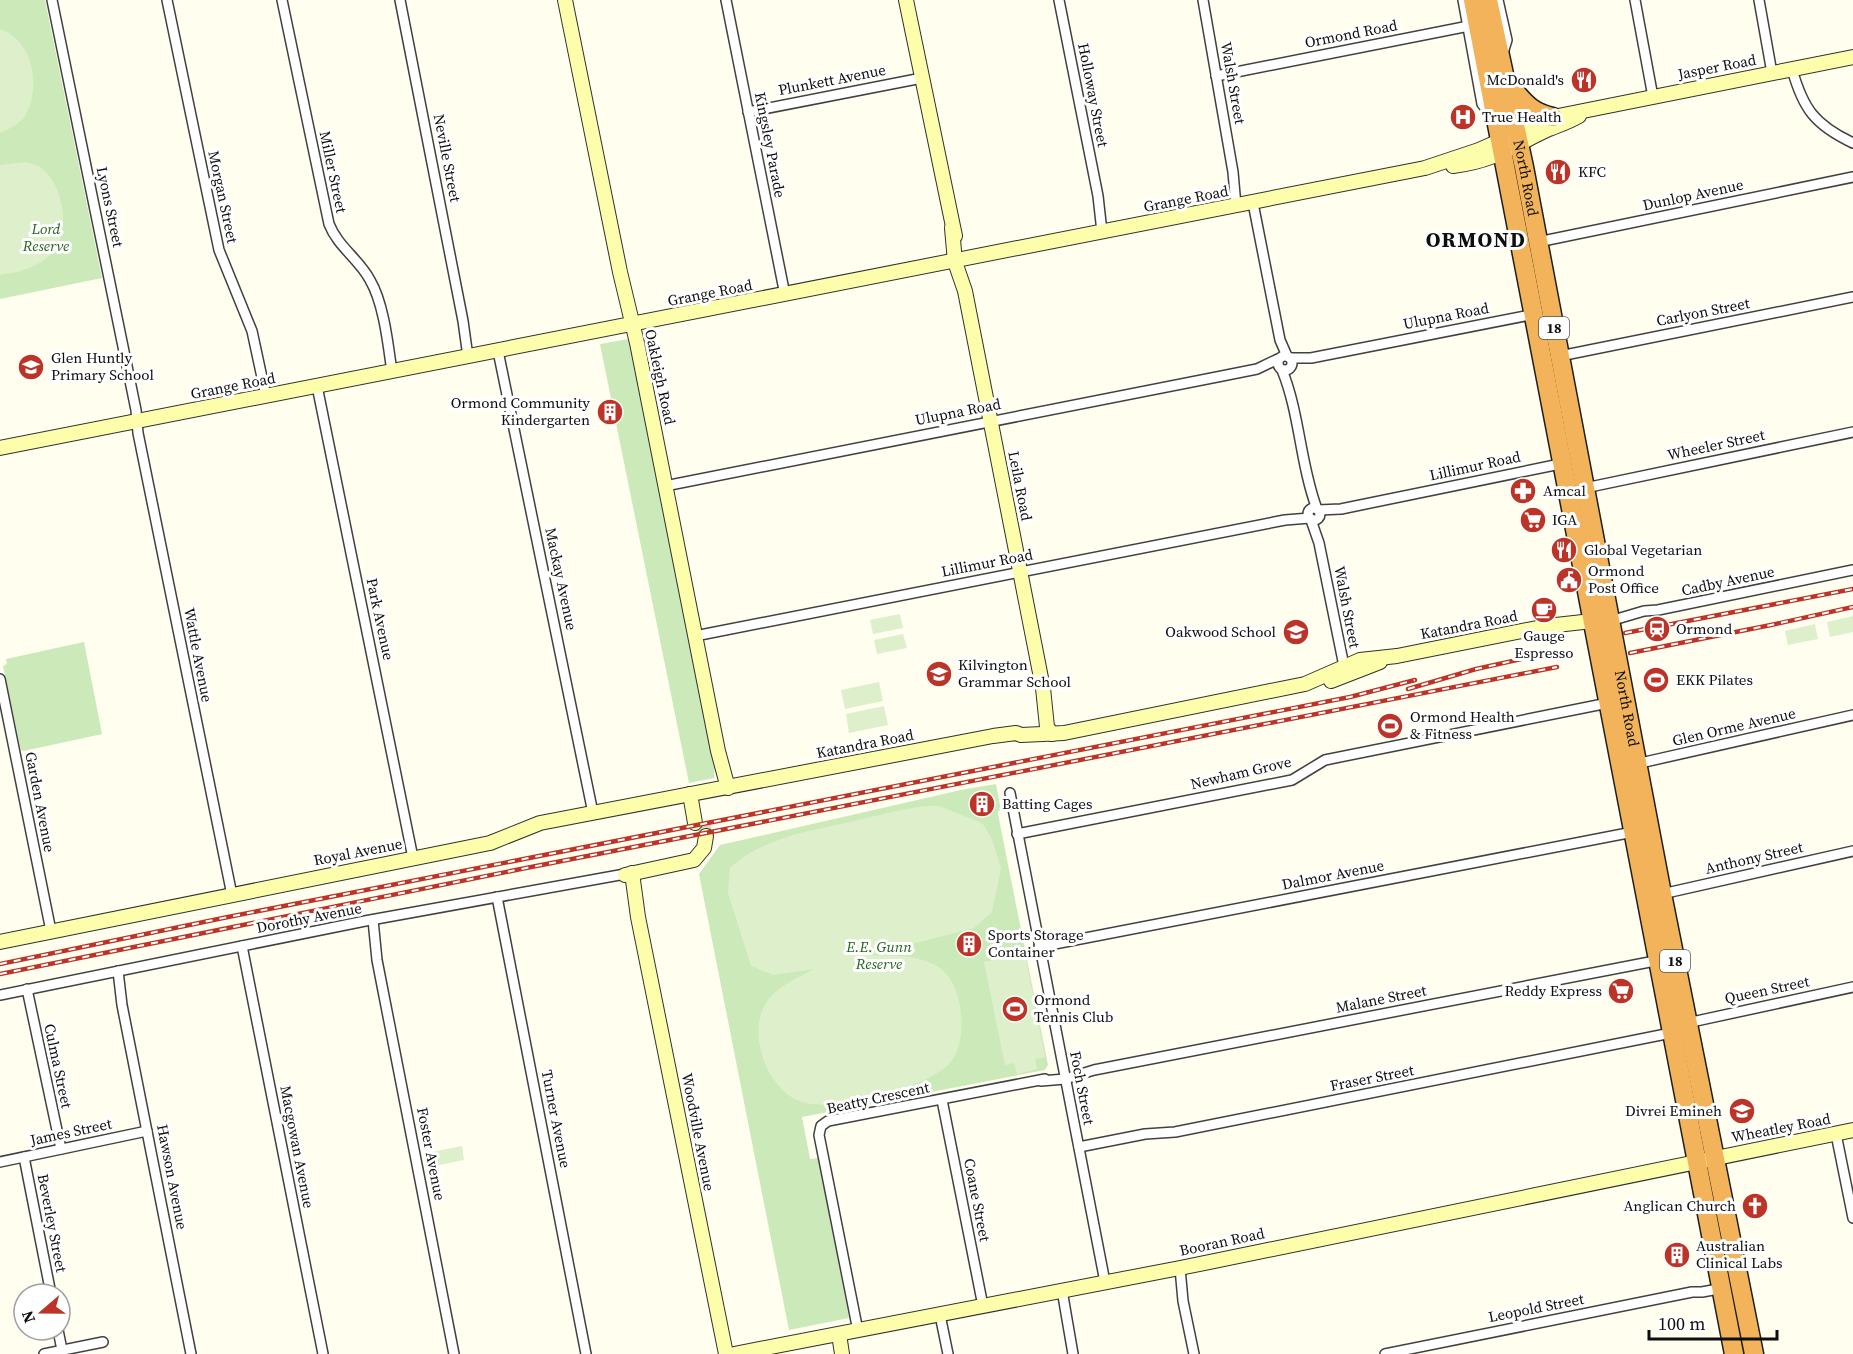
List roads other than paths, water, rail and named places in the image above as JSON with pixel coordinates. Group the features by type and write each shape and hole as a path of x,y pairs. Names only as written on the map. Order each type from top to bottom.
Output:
{"highway":[{"name":"North Road","path":"1473,0 1511,201 1542,312 1629,765 1662,894 1671,1033 1734,1354"},
{"name":"North Road","path":"1488,0 1479,24 1501,63 1530,196 1538,242 1542,312 1560,356 1570,462 1585,488 1608,703 1629,765 1633,832 1666,959 1687,1023 1754,1354"},
{"path":"1505,82 1527,106 1541,114 1553,117"},
{"path":"1511,201 1530,196"},
{"path":"1685,1107 1704,1103"}],"street":[{"name":"Lyons Street","path":"52,0 137,421"},
{"name":"Morgan Street","path":"167,0 217,244 252,331 266,396"},
{"name":"Miller Street","path":"282,0 329,224 341,245 364,270 374,287 392,372"},
{"name":"Neville Street","path":"400,0 471,356"},
{"name":"Oakleigh Road","path":"565,0 695,636 720,762 718,769 724,788"},
{"name":"Kingsley Parade","path":"726,0 785,295"},
{"name":"Leila Road","path":"906,0 1051,730"},
{"name":"Holloway Street","path":"1059,0 1105,232"},
{"name":"Walsh Street","path":"1203,0 1233,172 1244,204 1280,340 1345,672"},
{"name":"North Road","path":"1463,0 1479,24"},
{"name":"North Road","path":"1498,0 1507,40 1501,63"},
{"path":"1635,0 1653,97"},
{"path":"1759,0 1772,73"},
{"name":"Ormond Road","path":"1216,76 1479,24"},
{"name":"Jasper Road","path":"1518,139 1553,117 1569,113 1589,111 1853,57"},
{"path":"1792,69 1802,99 1811,114 1825,128 1853,143"},
{"name":"Plunkett Avenue","path":"748,112 922,78"},
{"name":"Jasper Road","path":"1518,139 1589,111"},
{"name":"Grange Road","path":"0,448 1425,168 1479,150 1501,147 1518,139"},
{"name":"Dunlop Avenue","path":"1538,242 1853,177"},
{"name":"Carlyon Street","path":"1560,356 1853,297"},
{"name":"Ulupna Road","path":"665,486 1542,312"},
{"name":"Mackay Avenue","path":"498,351 593,813"},
{"name":"Park Avenue","path":"317,386 413,858"},
{"name":"Wattle Avenue","path":"137,421 232,895"},
{"name":"Wheeler Street","path":"1585,488 1853,432"},
{"name":"Lillimur Road","path":"695,636 1570,462"},
{"name":"Cadby Avenue","path":"1600,617 1658,610 1853,570"},
{"name":"Katandra Road","path":"724,788 1016,733 1021,735 1051,730 1072,730 1325,682 1345,672 1397,656 1600,617"},
{"name":"Garden Avenue","path":"0,679 51,931"},
{"name":"Newham Grove","path":"1017,834 1292,780 1325,760 1608,703"},
{"name":"Glen Orme Avenue","path":"1629,765 1853,716"},
{"name":"Royal Avenue","path":"0,942 490,843 532,825 724,788"},
{"name":"Foch Street","path":"1010,793 1105,1282"},
{"path":"628,873 682,862 696,848 700,829 693,794"},
{"name":"Dalmor Avenue","path":"1039,947 1633,832"},
{"name":"Anthony Street","path":"1662,894 1853,851"},
{"name":"Dorothy Avenue","path":"0,995 369,921 628,873"},
{"name":"Woodville Avenue","path":"628,873 726,1354"},
{"name":"Turner Avenue","path":"497,897 586,1352"},
{"name":"Foster Avenue","path":"369,921 454,1354"},
{"name":"Macgowan Avenue","path":"242,946 323,1354"},
{"name":"Malane Street","path":"1064,1076 1666,959"},
{"name":"Hawson Avenue","path":"115,971 191,1354"},
{"name":"Queen Street","path":"1687,1023 1853,987"},
{"name":"Culma Street","path":"27,989 61,1149"},
{"name":"Fraser Street","path":"1078,1147 1140,1135 1175,1132 1671,1033"},
{"name":"Beatty Crescent","path":"858,1331 819,1128 828,1121 1064,1076"},
{"name":"Coane Street","path":"942,1100 983,1306"},
{"name":"Wheatley Road","path":"1715,1159 1853,1130"},
{"name":"James Street","path":"0,1162 147,1131"},
{"path":"1836,1134 1853,1218"},
{"name":"Beverley Street","path":"24,1157 49,1282"},
{"name":"Booran Road","path":"734,1354 779,1350 836,1335 1715,1159"},
{"path":"1177,1268 1194,1354"},
{"name":"Leopold Street","path":"1385,1354 1740,1282"},
{"path":"1060,1291 1073,1354"},
{"path":"940,1315 948,1354"},
{"path":"836,1335 840,1354"},
{"path":"60,1342 62,1350"},
{"path":"44,1354 103,1342"}],"tunnel":[{"path":"703,822 706,836"}],"railway":[{"path":"1625,633 1853,589"},
{"path":"1630,653 1853,607"},
{"path":"1408,689 1476,669 1553,652"},
{"path":"0,974 526,868 1557,667"},
{"path":"0,964 228,917 1350,697 1415,680"}],"place":[{"name":"McDonald's","path":"1584,80"},
{"name":"True Health","path":"1463,117"},
{"name":"KFC","path":"1558,172"},
{"name":"Glen Huntly Primary School","path":"31,367"},
{"name":"Ormond Community Kindergarten","path":"610,412"},
{"name":"Amcal","path":"1523,491"},
{"name":"IGA","path":"1533,520"},
{"name":"Global Vegetarian","path":"1564,550"},
{"name":"Ormond Post Office","path":"1569,580"},
{"name":"Gauge Espresso","path":"1544,610"},
{"name":"Ormond","path":"1657,629"},
{"name":"Oakwood School","path":"1296,632"},
{"name":"Kilvington Grammar School","path":"939,674"},
{"name":"EKK Pilates","path":"1656,680"},
{"name":"Ormond Health & Fitness","path":"1390,726"},
{"name":"Batting Cages","path":"982,804"},
{"name":"Sports Storage Container","path":"969,944"},
{"name":"Reddy Express","path":"1621,991"},
{"name":"Ormond Tennis Club","path":"1015,1009"},
{"name":"Divrei Emineh","path":"1742,1111"},
{"name":"Anglican Church","path":"1755,1206"},
{"name":"Australian Clinical Labs","path":"1677,1255"}],"district":[{"name":"ORMOND","path":"1476,240"}],"park label":[{"name":"Lord Reserve","path":"46,238"},
{"name":"E.E. Gunn Reserve","path":"879,956"}]}
